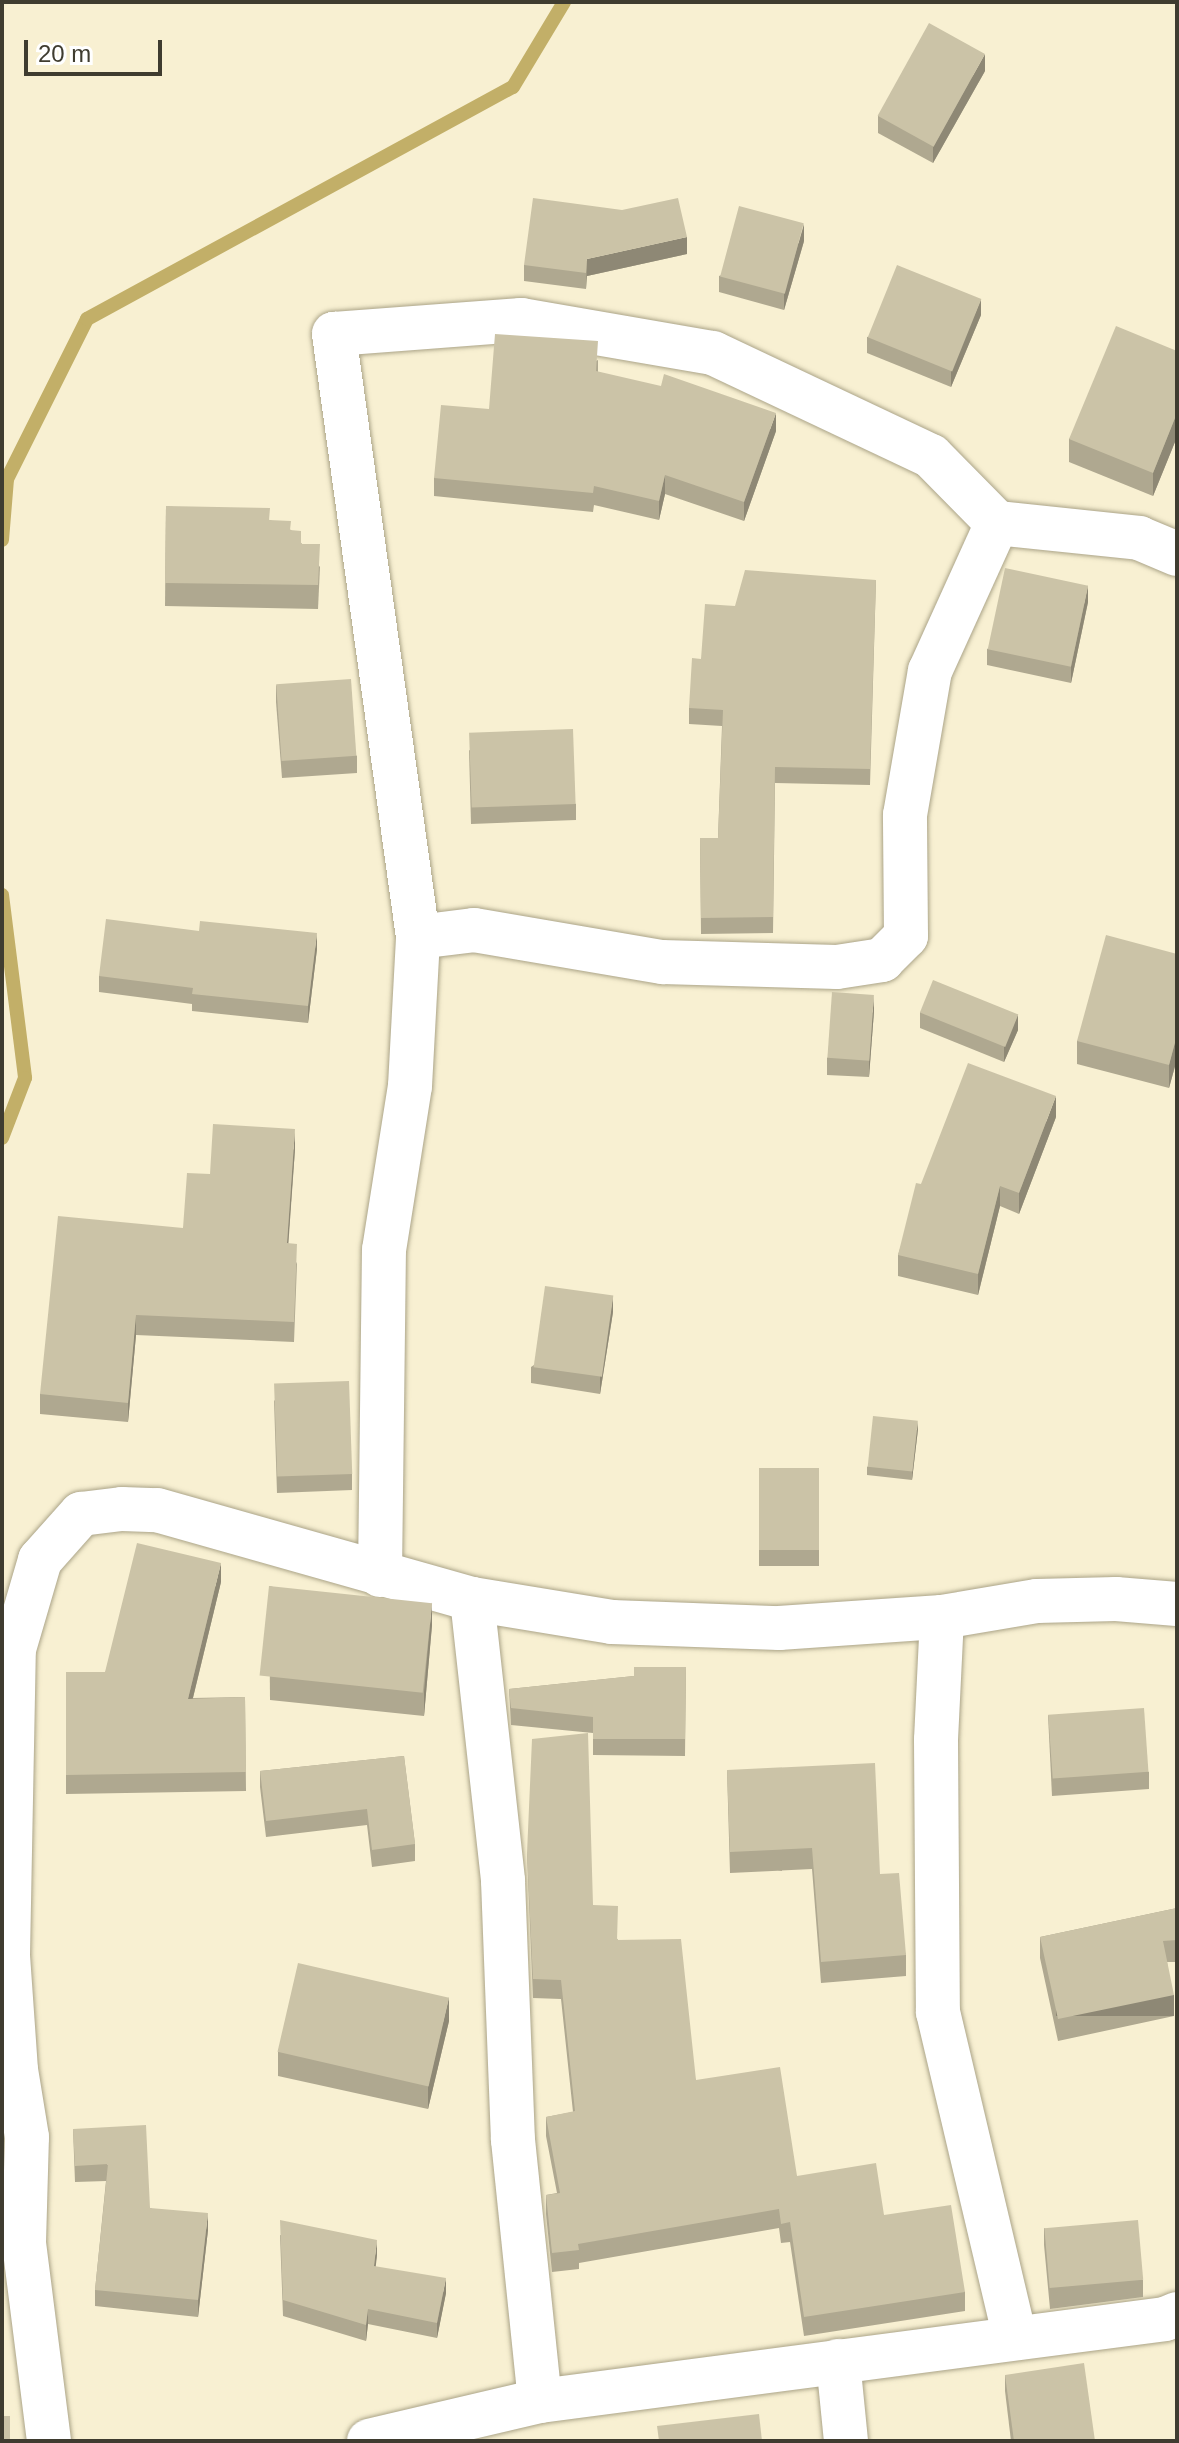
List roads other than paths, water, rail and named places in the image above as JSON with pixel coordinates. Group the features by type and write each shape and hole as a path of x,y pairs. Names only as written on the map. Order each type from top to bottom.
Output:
{"street":[{"path":"380,1575 384,1250 410,1086 418,937 334,334 521,320 713,353 931,456 997,523 1139,538 1177,554"},
{"path":"418,937 474,930 662,962 837,967 882,960 906,936 905,815 930,671 997,523"},
{"path":"49,2441 24,2243 27,2137 16,2070 8,1955 7,1806 14,1649 40,1560 81,1514 122,1509 157,1510 472,1599 612,1622 779,1628 942,1617 1037,1601 1116,1599 1177,1604"},
{"path":"472,1599 503,1881 513,2140 540,2401"},
{"path":"942,1617 936,1740 938,2012 1015,2337"},
{"path":"369,2441 540,2401 1165,2319 1177,2314"},
{"path":"838,2361 846,2441"}],"waterway":[{"path":"2,540 7,479 87,319 513,87 564,2"},
{"path":"2,895 25,1078 2,1138"}]}
